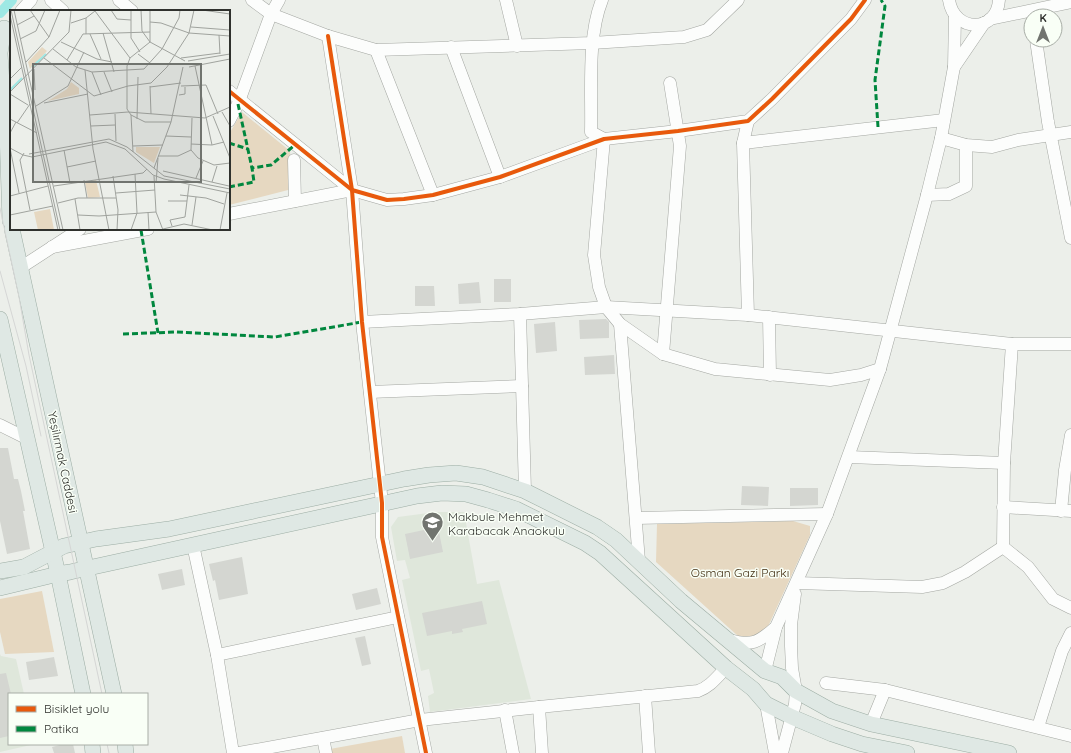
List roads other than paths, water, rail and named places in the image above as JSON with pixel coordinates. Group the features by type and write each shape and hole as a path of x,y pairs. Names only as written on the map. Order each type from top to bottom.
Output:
{"main road":[{"path":"5,27 0,53 7,132 10,202"},
{"name":"Yeşilırmak Caddesi","path":"0,174 10,220"},
{"name":"Yeşilırmak Caddesi","path":"12,230 114,693"},
{"path":"0,319 58,574 83,693"},
{"path":"0,571 24,567 64,546 80,542 169,529 429,475 456,473 483,477 525,491 597,527 616,540 681,601 765,670 782,677 796,691 832,711 870,724 1009,753"},
{"path":"0,588 417,496 442,493 466,494 516,509 600,552 726,668 753,689 766,704 832,734 862,744 906,753"},
{"path":"753,689 756,678 765,670"},
{"path":"766,704 783,704 790,700 796,691"}],"street":[{"path":"21,10 31,0"},
{"path":"51,0 62,10"},
{"path":"119,0 131,10"},
{"path":"252,0 270,14 328,36 376,50 592,43 684,37 707,30 738,0"},
{"path":"230,119 240,100 270,14 279,0"},
{"path":"506,0 517,46"},
{"path":"602,0 598,10 592,43 591,132 604,139"},
{"path":"230,92 352,190 387,200 434,195 500,176 604,139 678,131 748,121 772,99 851,19 865,0"},
{"path":"949,0 950,9 955,16 968,24 976,25 987,21 1023,15"},
{"path":"954,67 987,21 996,13 999,0"},
{"path":"1050,8 1071,2"},
{"path":"765,670 776,627 827,514 849,457 892,330 941,138 954,67 955,16"},
{"path":"328,36 352,190 362,322 382,504 382,537 426,753"},
{"path":"451,47 500,176"},
{"path":"1037,48 1051,135 1071,238"},
{"path":"376,50 434,195"},
{"path":"663,354 680,146 670,83"},
{"path":"743,143 944,120"},
{"path":"748,121 743,143 748,315"},
{"path":"941,138 966,145 992,147 1018,140 1071,132"},
{"path":"604,139 594,255 599,287 606,306 620,324 663,354 715,369 830,380 861,375 880,369"},
{"path":"927,195 950,194 966,186 966,145"},
{"path":"294,160 295,201"},
{"path":"230,214 352,190"},
{"path":"20,268 78,230"},
{"path":"52,247 143,230"},
{"path":"362,322 520,314 606,306 748,315 1012,344 1071,344"},
{"path":"520,314 525,491"},
{"path":"769,317 770,375"},
{"path":"620,324 639,561"},
{"path":"1003,547 1004,463 1012,344"},
{"path":"370,392 522,386"},
{"path":"0,425 26,438"},
{"path":"1004,507 1066,511 1065,470 1071,434"},
{"path":"849,457 1004,463"},
{"path":"636,518 827,514"},
{"path":"193,545 217,655 233,753"},
{"path":"797,583 922,587 943,583 965,572 1003,547"},
{"path":"1003,547 1028,567 1053,599 1071,608"},
{"path":"782,753 795,704 796,691 792,668 791,625 797,583"},
{"path":"217,655 398,616"},
{"path":"727,640 740,643 752,643 762,640 776,627"},
{"path":"1038,727 1066,654 1071,633"},
{"path":"239,753 420,720 698,691 705,689 710,685 726,668"},
{"path":"826,683 885,690 1071,736"},
{"path":"870,724 885,690"},
{"path":"645,696 649,753"},
{"path":"766,704 775,753"},
{"path":"539,707 542,753"},
{"path":"505,710 513,753"},
{"path":"323,738 326,753"}],"waterway":[{"path":"0,13 12,0"}],"tram line":[{"path":"0,208 19,297 29,355 102,693"},
{"path":"0,271 26,366 41,436"},
{"path":"107,745 109,753"}],"place":[{"name":"Makbule Mehmet Karabacak Anaokulu","path":"432,542"}],"park label":[{"name":"Osman Gazi Parkı","path":"740,572"}]}
